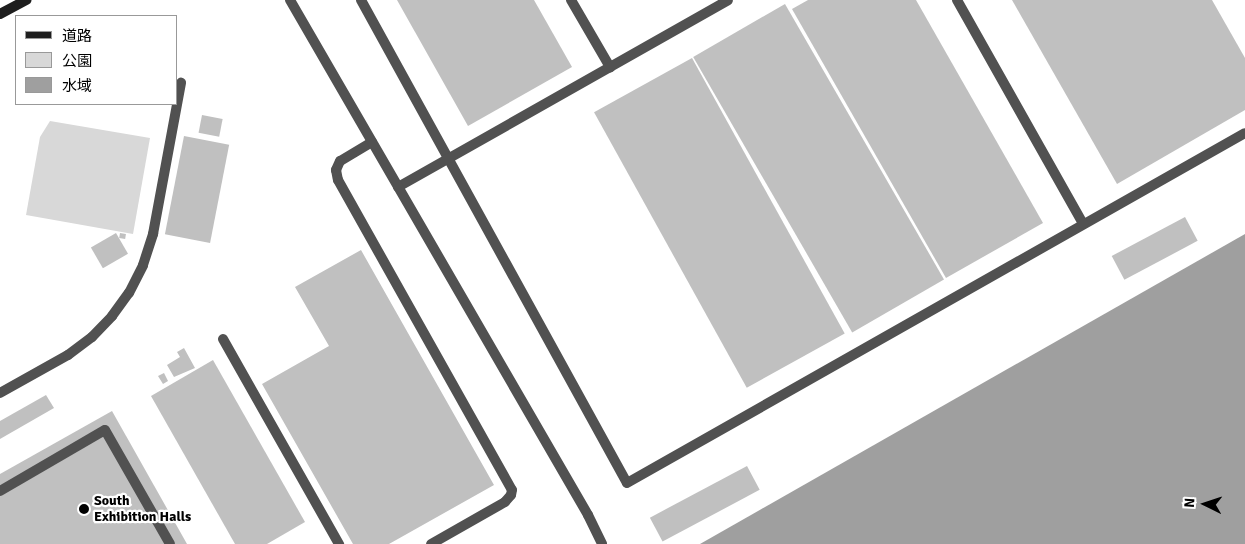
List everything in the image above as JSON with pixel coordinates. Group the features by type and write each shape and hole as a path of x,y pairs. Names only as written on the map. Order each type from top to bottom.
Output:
{"main road":[{"path":"0,14 26,0"}],"street":[{"path":"290,0 588,515 602,544"},
{"path":"361,0 627,483 1245,133"},
{"path":"571,0 610,67"},
{"path":"398,187 728,0"},
{"path":"957,0 1083,224"},
{"path":"178,99 181,83"},
{"path":"0,394 68,355 92,337 112,316 129,293 143,265 152,234 177,105"},
{"path":"372,142 340,161 336,170 338,180 512,490 511,495 505,502 431,544"},
{"path":"223,339 339,544"},
{"path":"0,491 106,430 170,544"}],"green space":[{"path":"50,121 150,138 133,234 26,215 40,137"}],"water":[{"path":"1245,234 1245,544 700,544"}],"building":[{"path":"397,0 534,0 572,67 468,126"},
{"path":"808,0 916,0 1043,223 946,278 792,9"},
{"path":"1012,0 1212,0 1245,58 1245,110 1117,184"},
{"path":"785,4 944,279 852,332 693,57"},
{"path":"692,58 845,334 747,388 594,112"},
{"path":"202,115 223,119 219,137 199,133"},
{"path":"184,136 229,145 210,243 165,234"},
{"path":"1185,217 1198,241 1124,280 1112,256"},
{"path":"116,233 128,254 103,268 91,248"},
{"path":"120,233 126,234 125,239 119,238"},
{"path":"361,250 494,485 389,544 353,544 262,384 329,346 295,287"},
{"path":"184,348 195,368 174,377 167,365 180,357 177,352"},
{"path":"213,360 305,522 267,544 235,544 151,396"},
{"path":"164,373 168,381 163,384 158,376"},
{"path":"46,395 54,408 0,439 0,421"},
{"name":"South Exhibition Halls","path":"112,411 187,544 0,544 0,474"},
{"path":"747,466 760,490 663,541 650,518"}],"place":[{"name":"South Exhibition Halls","path":"84,509"}]}
